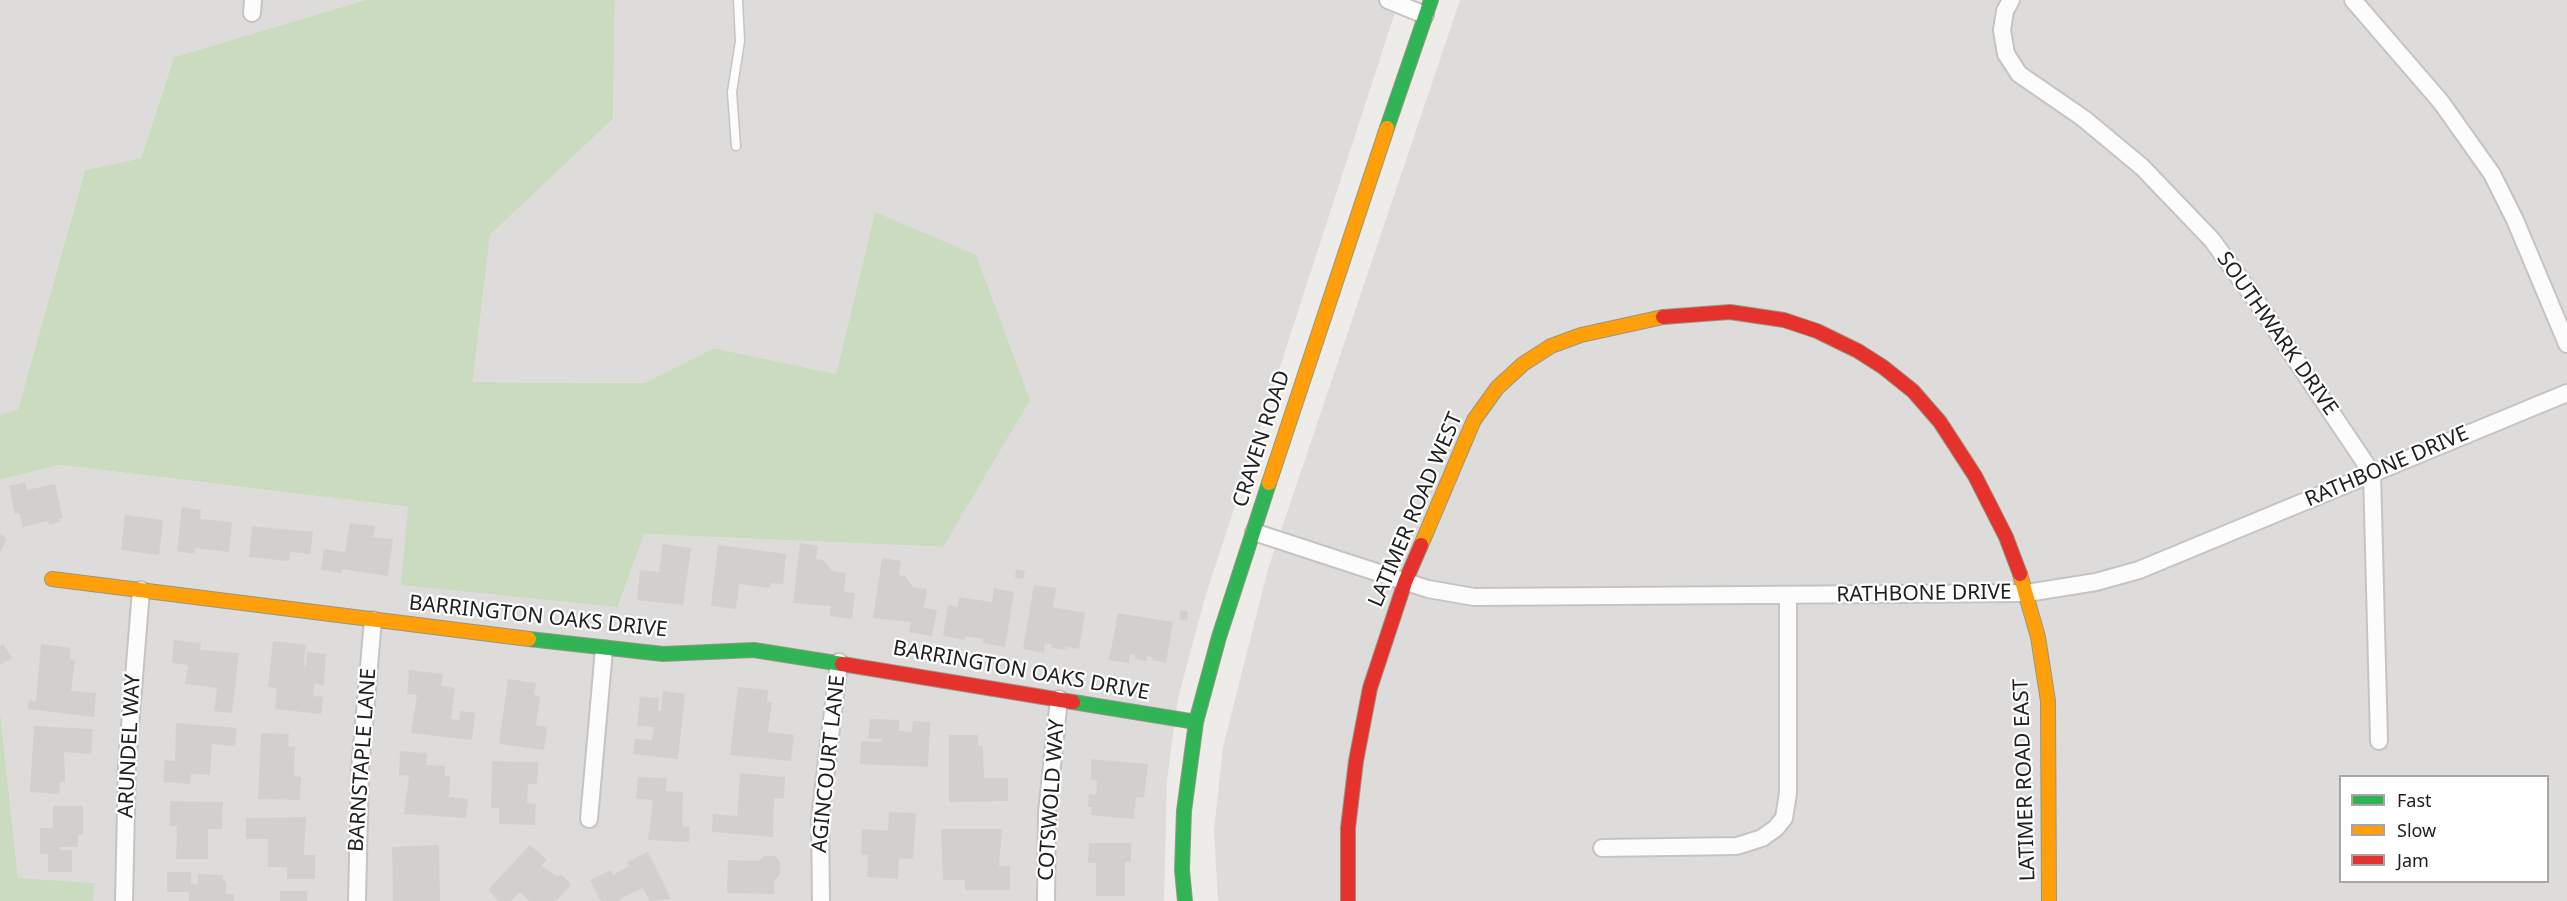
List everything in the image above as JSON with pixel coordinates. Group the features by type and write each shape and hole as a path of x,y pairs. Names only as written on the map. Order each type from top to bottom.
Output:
{"street":[{"path":"1388,0 1428,7"},
{"path":"2353,0 2441,102 2492,174 2515,220 2567,344"},
{"name":"SOUTHWARK DRIVE","path":"2008,6 2002,30 2006,54 2019,74 2083,118 2142,166 2212,240 2257,302 2372,473"},
{"name":"CRAVEN ROAD","path":"1185,901 1182,870 1184,811 1196,722 1219,637 1358,210 1428,7"},
{"name":"LATIMER ROAD WEST","path":"1348,901 1348,828 1356,761 1370,688 1405,582 1474,420 1497,388 1523,364 1551,346 1581,334 1672,315 1730,312"},
{"name":"LATIMER ROAD EAST","path":"1730,312 1784,320 1817,331 1858,351 1913,391 1940,422 1975,476 2006,537 2027,593 2038,637 2048,701 2049,901"},
{"name":"RATHBONE DRIVE","path":"1254,532 1441,593 1474,597 2027,593 2096,582 2139,570 2567,393"},
{"path":"2372,473 2379,741"},
{"name":"BARRINGTON OAKS DRIVE","path":"52,579 663,654 754,650 839,662 1196,722"},
{"name":"ARUNDEL WAY","path":"124,901 127,764 141,590"},
{"path":"1602,848 1737,846 1762,838 1776,828 1784,818 1788,793 1788,595"},
{"name":"BARNSTAPLE LANE","path":"357,901 360,770 373,620"},
{"path":"590,819 604,648"},
{"name":"AGINCOURT LANE","path":"821,901 820,819 839,662"},
{"name":"COTSWOLD WAY","path":"1046,901 1047,812 1059,699"}],"lane":[{"path":"736,146 732,92 740,41 738,0"}],"shaded area":[{"path":"0,0 365,0 174,57 141,158 85,170 18,409 0,415"},
{"path":"615,0 1399,0 1205,598 1178,698 1167,780 1164,901 93,901 93,883 18,879 0,709 0,480 60,465 408,507 619,606 643,534 943,547 875,212 836,374 714,348 644,383 473,382 490,235 613,119"},
{"path":"1460,0 2567,0 2567,901 1218,901 1214,830 1223,747 1268,569"}],"green space":[{"path":"365,0 615,0 613,119 490,235 473,382 644,383 714,348 836,374 875,212 976,255 1030,400 943,547 644,534 618,607 401,585 408,507 60,465 0,480 0,415 18,409 85,170 141,158 174,57"},
{"path":"0,709 18,878 94,883 93,901 0,901"}],"building":[{"path":"25,482 27,490 55,484 63,518 59,519 60,522 49,525 48,521 23,527 19,513 15,514 9,486"},
{"path":"182,507 201,510 200,519 232,522 229,552 195,548 195,554 177,551"},
{"path":"125,515 163,520 159,555 121,550"},
{"path":"350,523 375,526 373,537 393,539 388,576 342,569 342,573 321,570 324,549 345,552"},
{"path":"252,526 313,532 310,554 290,552 289,561 249,557"},
{"path":"0,534 7,538 0,553"},
{"path":"800,543 818,546 816,559 823,560 832,571 846,573 844,592 855,593 852,619 830,616 831,606 793,603"},
{"path":"663,544 691,548 683,605 637,600 640,570 659,572"},
{"path":"718,545 786,554 783,584 771,583 770,588 739,584 736,609 711,606"},
{"path":"882,558 901,561 899,575 905,576 913,587 927,589 924,608 937,610 932,636 909,632 911,622 873,618"},
{"path":"1016,569 1025,571 1023,579 1015,578"},
{"path":"1034,585 1056,588 1053,607 1085,613 1079,649 1051,648 1052,645 1045,643 1044,653 1023,649"},
{"path":"994,588 1014,592 1005,647 982,643 983,639 965,636 965,640 943,636 948,605 958,607 959,597 992,602"},
{"path":"1181,610 1188,612 1187,621 1179,619"},
{"path":"1118,613 1173,622 1166,663 1152,660 1153,657 1147,656 1146,661 1135,659 1136,655 1130,654 1129,663 1109,660"},
{"path":"174,640 201,643 200,650 239,653 232,713 214,711 217,688 185,684 188,665 172,663"},
{"path":"273,641 306,645 304,665 306,666 307,652 326,654 324,685 314,684 313,696 323,697 321,714 275,709 277,688 268,687"},
{"path":"3,644 12,658 0,665 0,647"},
{"path":"41,644 71,648 70,659 75,660 71,691 96,693 94,717 28,709 29,700 36,701"},
{"path":"409,670 443,674 441,686 455,688 451,719 459,720 460,711 475,713 472,740 411,733 417,695 407,694"},
{"path":"508,679 536,683 534,695 540,696 536,725 547,727 544,750 499,744"},
{"path":"738,687 768,690 767,702 772,702 768,732 794,735 791,761 730,755"},
{"path":"663,691 685,694 678,759 633,754 635,739 652,740 654,727 637,726 640,696 659,698 658,711 661,711"},
{"path":"870,719 899,720 899,731 912,732 913,721 930,722 928,767 860,764 861,741 882,742 882,739 868,739"},
{"path":"176,723 237,728 235,746 212,744 210,775 191,774 190,784 163,782 165,760 175,761"},
{"path":"34,726 93,729 91,754 64,752 65,782 60,782 59,794 30,792"},
{"path":"261,733 289,734 288,746 295,747 294,776 301,777 300,800 258,799"},
{"path":"949,735 978,735 978,746 983,746 984,778 1008,778 1008,801 949,802"},
{"path":"400,751 427,753 426,765 445,766 445,776 450,777 449,797 468,799 466,818 404,814 409,776 399,775"},
{"path":"1091,759 1148,764 1144,798 1136,797 1134,819 1091,815 1092,807 1088,807 1089,794 1096,795 1097,781 1091,780"},
{"path":"492,761 538,762 537,784 528,784 527,803 536,804 535,825 499,824 499,808 491,808"},
{"path":"740,773 785,777 784,799 774,798 773,837 712,832 713,814 737,816"},
{"path":"638,777 667,778 666,791 683,792 682,826 690,827 689,842 648,840 653,800 636,799"},
{"path":"170,801 223,802 222,829 208,829 208,859 176,859 177,826 170,826"},
{"path":"53,806 83,806 83,835 78,835 78,847 60,847 60,850 72,850 72,872 48,872 48,854 40,854 40,828 53,828"},
{"path":"889,812 916,813 913,859 899,858 898,879 867,877 868,855 861,854 862,829 888,831"},
{"path":"306,817 304,855 315,855 315,879 287,879 287,867 268,867 268,839 246,839 246,818"},
{"path":"941,829 1002,829 999,866 1010,866 1010,890 965,890 965,880 943,880"},
{"path":"1089,843 1131,843 1131,862 1125,862 1125,896 1096,896 1096,863 1088,863"},
{"path":"439,845 440,901 393,901 392,847"},
{"path":"530,845 547,860 541,866 557,876 562,875 570,886 556,901 529,901 520,892 511,901 499,901 488,890"},
{"path":"648,852 671,899 650,901 643,888 620,899 621,901 601,901 590,880 611,870 613,875 629,866 627,862"},
{"path":"764,856 774,856 780,861 780,875 774,880 774,894 727,893 728,860 759,861"},
{"path":"167,872 191,872 191,884 198,884 198,874 223,875 223,881 226,881 226,894 234,894 234,901 189,901 189,892 167,892"},
{"path":"280,891 307,891 307,901 280,901"}],"traffic: fast":[{"path":"1387,128 1431,0"},
{"path":"1185,901 1182,870 1184,811 1196,722 1219,637 1269,483"},
{"path":"529,639 663,654 754,650 842,664"},
{"path":"1073,702 1196,722"}],"traffic: slow":[{"path":"1269,483 1387,128"},
{"path":"1421,545 1474,420 1497,388 1523,364 1551,346 1581,335 1663,317"},
{"path":"2020,574 2038,637 2048,701 2049,901"},
{"path":"52,579 529,639"}],"traffic: jam":[{"path":"1663,317 1730,312 1784,320 1817,331 1858,351 1883,367 1913,391 1940,422 1975,476 2006,537 2020,574"},
{"path":"1348,901 1348,828 1356,761 1370,688 1405,582 1421,545"},
{"path":"842,664 1073,702"}]}
